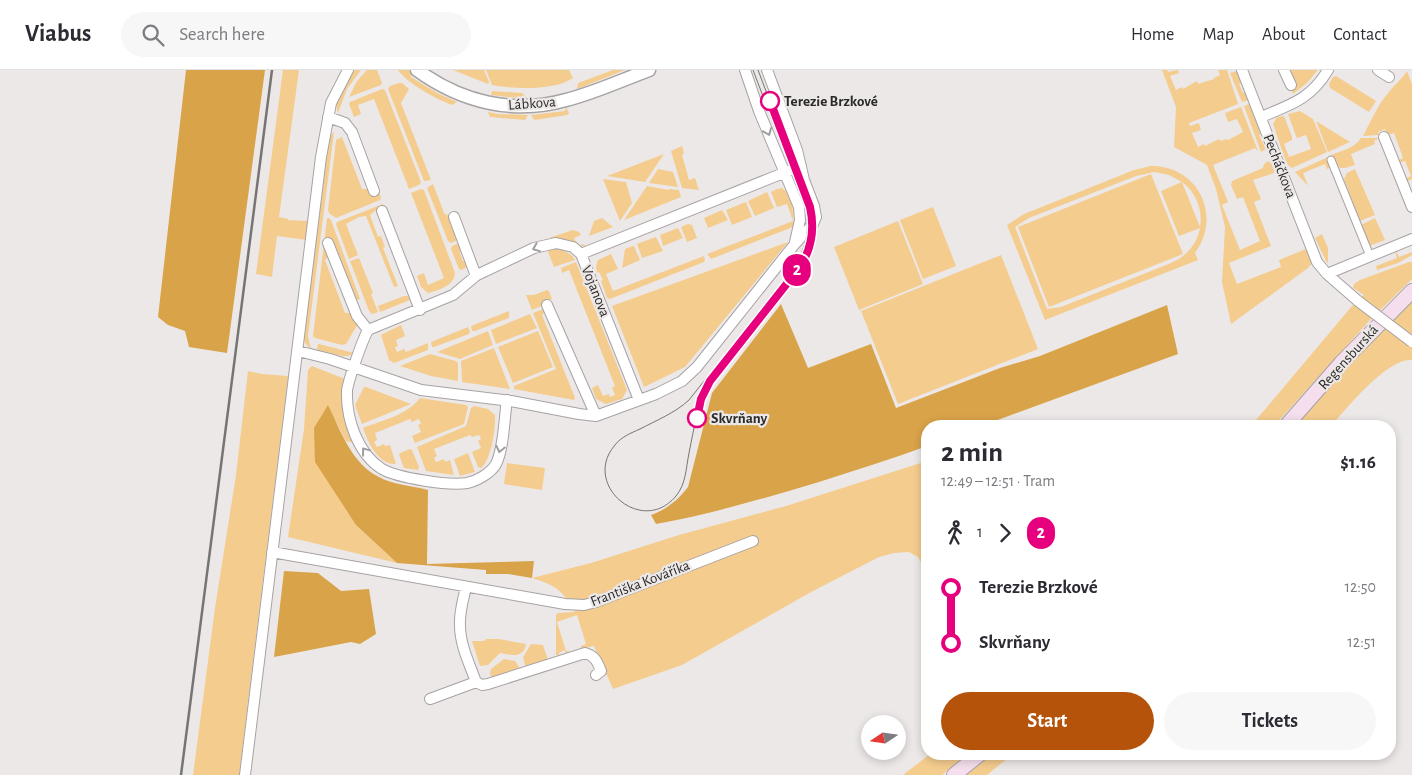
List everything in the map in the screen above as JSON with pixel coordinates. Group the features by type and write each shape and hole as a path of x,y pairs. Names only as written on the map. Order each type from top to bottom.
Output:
{"main road":[{"name":"Regensburská","path":"1291,420 1370,332 1412,291"},
{"path":"954,775 973,760"}],"street":[{"path":"245,775 298,351 320,157 331,102 348,70"},
{"name":"Lábkova","path":"417,70 441,86 467,98 505,106 524,106 544,105 566,100 649,70"},
{"path":"745,70 748,82 799,207 800,220 794,245"},
{"path":"298,351 354,367 421,390 507,400 596,416 675,386 697,367 794,245 810,228 816,217 801,166 767,70"},
{"name":"Pecháčkova","path":"1242,70 1317,262 1327,274 1358,301 1412,342"},
{"path":"1284,70 1291,85"},
{"path":"1260,117 1295,103 1318,86 1328,70"},
{"path":"1378,70 1389,77"},
{"path":"328,117 345,123 352,132 374,191"},
{"path":"1384,137 1412,208"},
{"path":"1331,160 1370,256"},
{"path":"581,254 784,171 801,166"},
{"path":"382,211 420,310"},
{"path":"454,217 476,276"},
{"path":"1327,274 1412,239"},
{"path":"328,243 357,316 368,330 347,389 348,407 353,430 360,446 374,463 390,473 450,484 469,482 486,474 495,465 501,447 507,400"},
{"name":"Vojanova","path":"368,330 453,296 476,276 534,248 550,243 564,244 573,247 581,254 639,400"},
{"path":"547,305 596,416"},
{"name":"Františka Kováříka","path":"272,552 565,604 584,605 605,599 662,575 753,541"},
{"path":"466,587 460,615 461,637 476,682 482,685 488,684 586,653 593,656 598,663 601,671 596,675"},
{"path":"430,699 476,682"}],"shaded area":[{"path":"186,70 265,70 227,353 189,347 185,331 168,325 158,317"},
{"path":"283,70 299,70 279,217 288,220 309,221 307,240 277,236 272,277 256,274"},
{"path":"355,70 361,70 347,89 338,113 337,102 339,96"},
{"path":"367,70 377,70 381,85 349,97 357,81"},
{"path":"398,70 408,70 412,73 411,77 437,93 457,102 452,105 431,95 408,81"},
{"path":"453,70 484,70 489,82 488,84"},
{"path":"486,70 569,70 573,78 545,87 511,87 492,85"},
{"path":"613,70 625,70 577,89 578,83"},
{"path":"1162,70 1167,70 1168,72 1178,70 1179,73 1170,76 1176,90 1182,87 1183,89 1197,81 1198,84 1214,79 1220,75 1218,70 1227,70 1238,104 1189,123 1190,126 1199,123 1201,130 1192,133 1198,147 1204,144 1205,146 1219,139 1220,141 1228,140 1243,132 1237,119 1228,122 1225,113 1241,107 1258,151 1255,148 1213,165 1228,202 1222,205 1240,250 1260,241 1243,197 1237,199 1231,185 1232,181 1263,168 1264,164 1268,161 1274,166 1274,173 1253,180 1261,199 1254,202 1271,246 1229,263 1237,284 1281,267 1279,260 1306,249 1312,263 1308,268 1231,324 1222,282 1225,227 1216,189 1207,165 1174,147 1176,107"},
{"path":"1288,70 1317,71 1308,82 1293,94"},
{"path":"1237,71 1241,83 1239,84 1248,100 1242,102 1230,73"},
{"path":"1407,71 1412,84 1412,179 1406,182 1405,179 1411,176 1405,161 1398,163 1397,161 1403,158 1394,133 1387,135 1385,129 1378,132 1379,135 1363,136 1381,102"},
{"path":"1336,76 1376,101 1369,112 1330,88 1329,84 1333,77"},
{"path":"402,83 409,89 401,103 431,180 424,181 388,89 390,86"},
{"path":"382,89 385,90 421,182 419,185 409,189 374,99 358,105 361,114 354,117 349,104"},
{"path":"492,91 522,93 527,98 491,95"},
{"path":"1249,104 1261,134 1259,135 1266,149 1261,152 1244,106"},
{"path":"566,107 569,113 567,115 535,120 531,115 565,111"},
{"path":"1300,111 1313,119 1327,152 1292,168 1285,159 1273,124 1277,117 1284,116 1292,137 1292,140 1284,144 1289,157 1311,149 1306,135 1297,138 1288,114"},
{"path":"488,112 528,115 525,120 490,117"},
{"path":"1316,121 1350,142 1328,152"},
{"path":"334,132 308,336 311,349 305,343 304,337 329,141"},
{"path":"342,137 362,189 378,189 381,198 336,218 328,210 336,140"},
{"path":"1361,138 1380,138 1374,141 1375,144 1351,154 1355,165 1340,168 1331,155 1352,147"},
{"path":"682,146 684,153 682,155 689,180 695,178 699,190 682,188 671,151"},
{"path":"664,154 645,182 607,176"},
{"path":"1328,157 1331,167 1327,169 1325,164 1303,173 1308,186 1295,172"},
{"path":"1151,166 1167,168 1181,174 1193,183 1201,195 1206,209 1203,238 1195,253 1198,260 1045,320 1007,225 1024,214 1134,170","holes":["1154,172 1169,175 1182,182 1161,191 1179,236 1200,228 1194,244 1186,253 1171,263 1061,307 1047,309 1015,227 1029,218 1136,176","1182,182 1195,196 1199,208 1200,227"]},
{"path":"658,169 673,172 678,187 649,183"},
{"path":"1355,169 1375,215 1360,221 1344,179 1347,173"},
{"path":"1151,174 1183,254 1049,307 1018,227"},
{"path":"603,179 626,182 632,203 620,221"},
{"path":"433,184 445,215 447,214 458,240 451,243 448,241 427,188"},
{"path":"647,186 679,190 681,197 624,220"},
{"path":"782,188 786,191 791,200 793,221 787,204 777,207 771,192"},
{"path":"421,189 424,190 455,273 449,284 428,293 421,287 417,276 424,273 428,285 444,278 411,193"},
{"path":"767,192 774,208 755,216 748,201"},
{"path":"746,202 752,217 732,225 726,210"},
{"path":"383,204 385,208 375,211 370,215 378,237 381,236 385,247 383,248 398,286 394,287 366,216 359,217 346,224 358,255 349,259 336,224"},
{"path":"933,207 956,266 923,279 900,220"},
{"path":"722,210 728,220 708,228 704,218"},
{"path":"327,218 331,220 360,299 357,300 332,239 325,243 330,255 325,260 345,313 351,313 358,324 346,344 342,345 313,336"},
{"path":"602,218 613,227 589,236 594,221"},
{"path":"1375,218 1385,240 1369,246 1361,225"},
{"path":"793,221 793,227 711,259 707,254"},
{"path":"898,221 923,284 859,310 834,247"},
{"path":"688,224 692,225 697,238 687,242 681,227"},
{"path":"678,228 683,238 663,246 660,235"},
{"path":"573,230 581,235 574,238 578,246 549,238"},
{"path":"1322,234 1328,248 1327,263 1315,238"},
{"path":"656,237 663,251 642,258 637,244"},
{"path":"788,242 685,367 644,387 612,306"},
{"path":"459,243 460,253 467,267 461,270 451,249 452,246"},
{"path":"634,246 640,260 622,268 625,249"},
{"path":"554,249 569,253 575,260 554,267 548,252"},
{"path":"1395,251 1399,257 1412,252 1412,255 1398,263 1377,270 1376,266 1397,258"},
{"path":"611,254 618,269 606,274 613,291 704,256 705,260 610,299 607,298 601,281 603,280 599,272 597,273 596,266 598,260"},
{"path":"1001,255 1038,349 898,404 861,311"},
{"path":"359,258 373,293 371,294 378,312 372,314 369,311 350,261"},
{"path":"576,262 627,390 622,399 606,404 596,399 592,388 598,385 603,396 609,394 610,397 615,395 612,388 615,386 569,270 562,273 561,268"},
{"path":"1412,262 1412,279 1371,319 1279,420 1256,420 1352,306 1364,295 1353,288 1354,284 1360,280"},
{"path":"547,290 552,299 532,310 526,295 534,295"},
{"path":"408,296 410,300 380,312 378,306"},
{"path":"1412,298 1412,360 1402,361 1380,375 1336,420 1299,420"},
{"path":"781,304 808,368 871,344 896,408 1000,368 1040,356 1167,305 1178,354 997,420 921,420 921,448 819,482 738,505 656,524 651,515 671,504 688,487 712,393"},
{"path":"546,308 542,315 575,398 574,400 514,389 514,386 556,369 533,313"},
{"path":"509,311 509,318 472,331 471,326"},
{"path":"530,314 537,328 496,344 491,330"},
{"path":"401,325 405,336 396,340 398,346 395,347 397,352 404,349 406,352 428,343 428,350 394,363 389,360 381,335"},
{"path":"468,327 469,334 432,347 431,342"},
{"path":"488,331 493,345 460,359 437,352"},
{"path":"538,331 553,367 513,383 498,347"},
{"path":"318,344 354,353 343,356 317,350"},
{"path":"494,348 510,389 462,382 461,361"},
{"path":"430,354 456,361 458,363 458,381 431,376 400,366"},
{"path":"312,366 345,379 343,404 346,419 355,443 346,441 328,406 356,525 397,563 288,537 304,429 308,370"},
{"path":"248,371 288,376 239,775 193,775 215,608 236,475"},
{"path":"364,387 411,404 362,424 355,405"},
{"path":"420,398 466,405 468,407 464,424 415,443 412,436 421,432 418,425 421,424 419,419 412,422 410,419 375,433 377,440 374,442 377,447 384,444 385,446 390,445 396,464 384,461 371,446 363,428 402,413"},
{"path":"328,405 348,446 361,464 369,471 390,481 428,490 427,564 534,561 532,578 508,574 486,574 486,570 397,563 356,525 315,462 314,428"},
{"path":"474,406 488,409 495,415 492,443 485,464 481,468 478,467 472,452 481,448 478,441 481,439 479,435 472,437 470,435 434,449 437,456 434,458 436,462 444,459 445,462 450,460 454,475 426,471 417,447 466,426 471,408"},
{"path":"410,449 419,467 418,470 404,468 399,455"},
{"path":"468,453 475,472 460,476 454,459"},
{"path":"507,463 545,468 542,490 504,484"},
{"path":"921,463 921,563 918,557 909,552 879,557 813,591 682,665 613,689 594,646 581,649 581,646 586,644 577,615 557,622 566,651 570,650 566,653 564,650 559,655 556,655 556,615 558,613 575,612 562,594 553,586 532,578 591,563 679,535 786,506"},
{"path":"284,571 318,573 341,591 369,589 376,634 360,644 351,642 274,657"},
{"path":"486,639 499,639 526,644 525,649 520,654 500,653 488,665 480,666 472,641 484,641"},
{"path":"531,644 543,645 548,660 526,669 523,657"},
{"path":"504,659 515,661 521,670 493,679 490,674 491,669"},
{"path":"922,760 960,760 942,775 903,775"},
{"path":"981,760 1006,760 987,775 963,775"}],"tram line":[{"path":"753,70 805,207 807,216 806,241 791,271 689,400 672,413 626,436 615,445 606,460 605,475 610,489 620,501 633,508 647,511 662,507 676,496 685,476 697,416 702,398 710,381 800,267 810,245 812,231 810,207 758,70"},
{"name":"2","path":"697,418 701,399 710,381 800,267 810,247 813,222 810,207 770,101"}],"railway":[{"path":"181,775 272,70"}],"place":[{"name":"Terezie Brzkové","path":"770,101"},
{"name":"Skvrňany","path":"697,418"}]}
